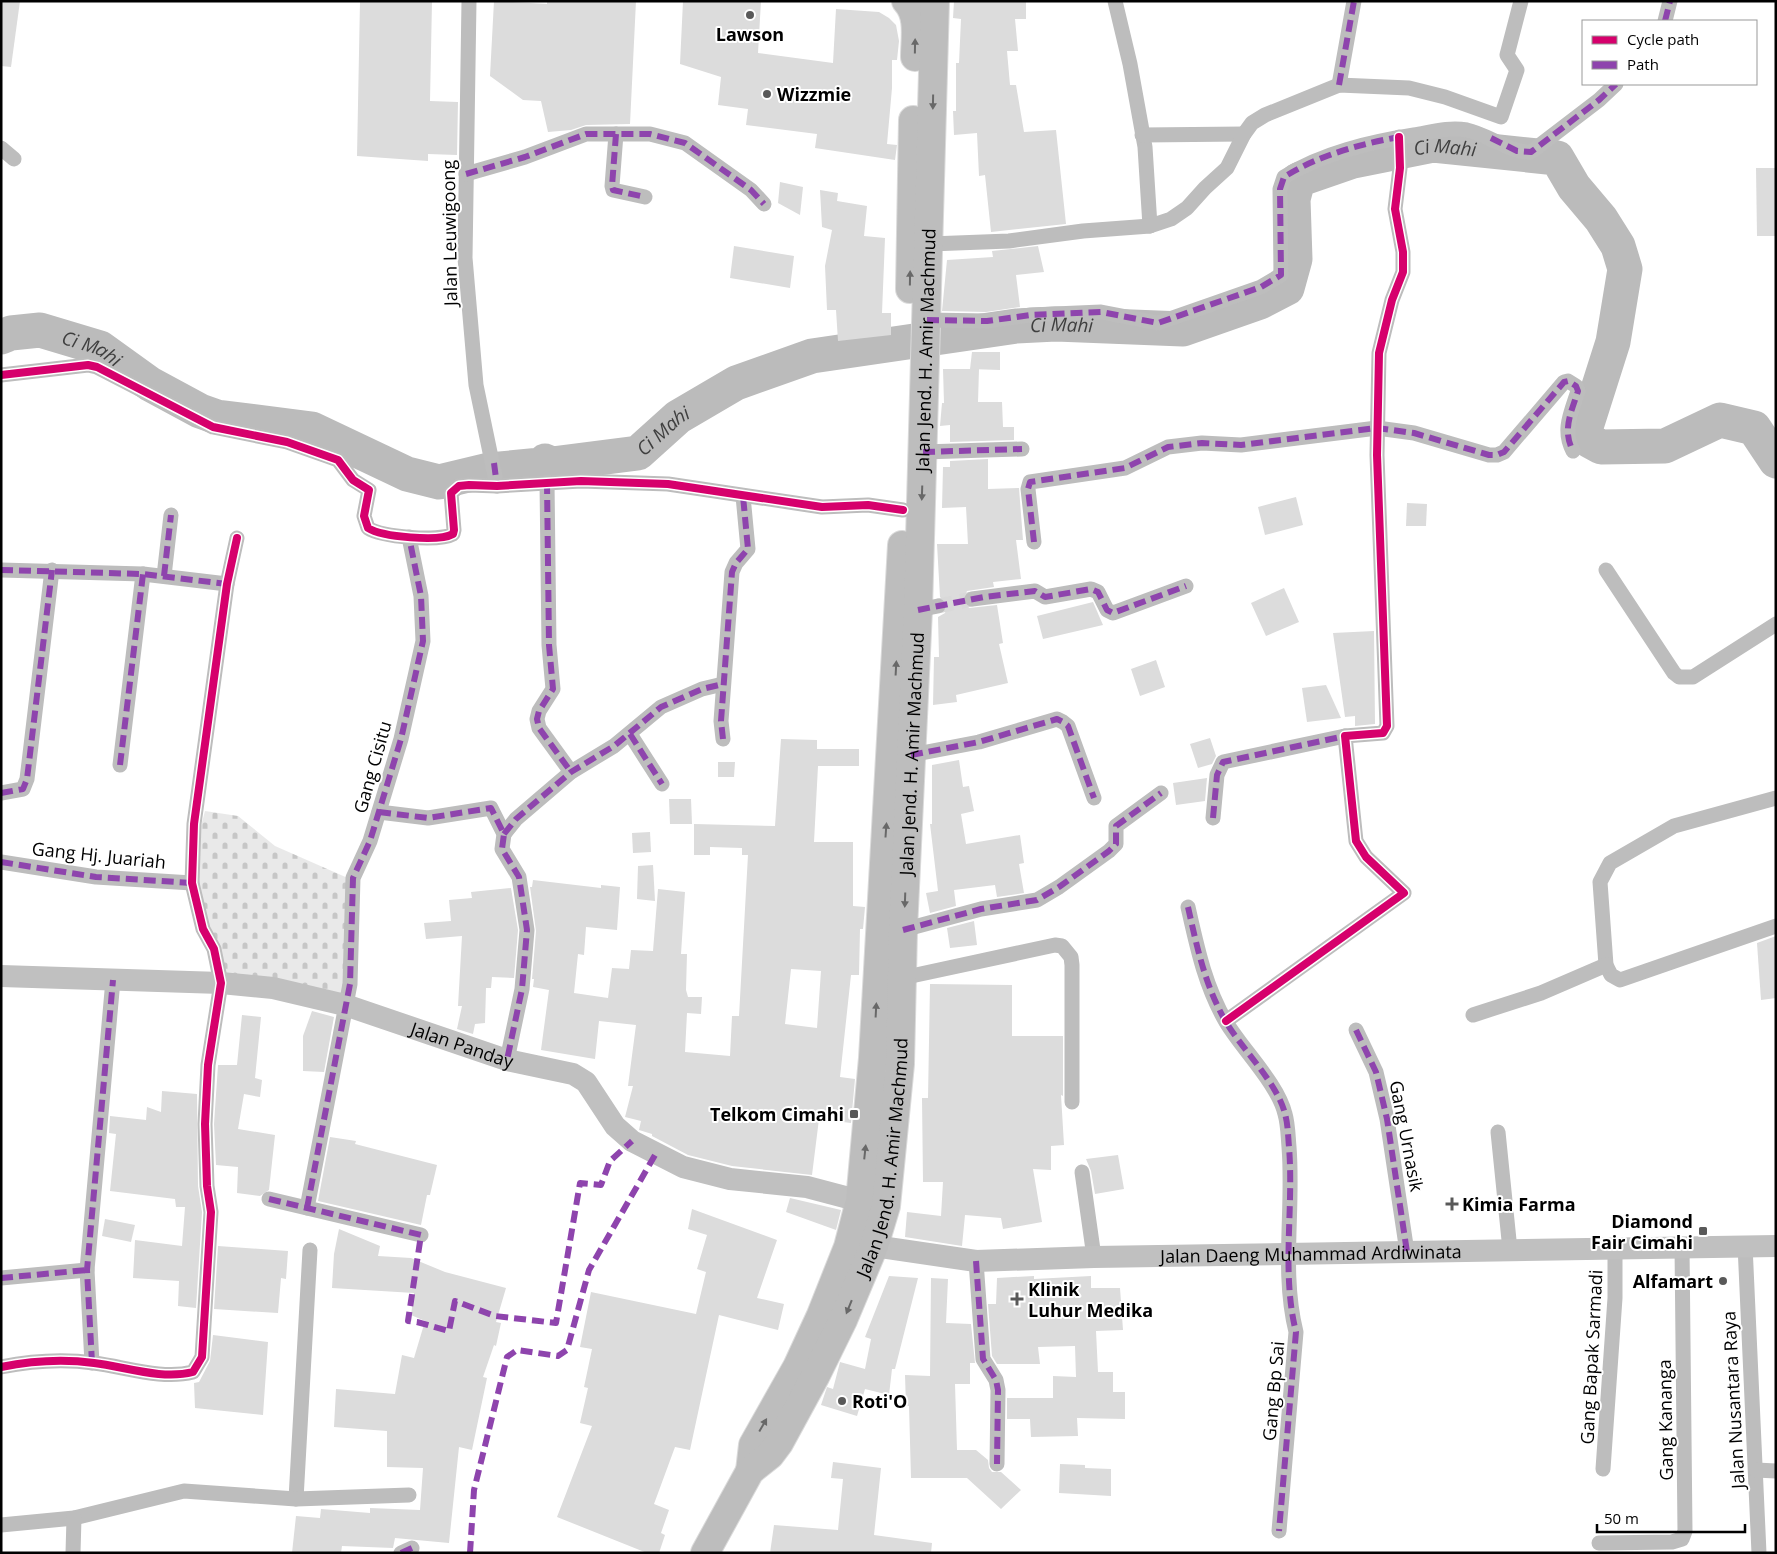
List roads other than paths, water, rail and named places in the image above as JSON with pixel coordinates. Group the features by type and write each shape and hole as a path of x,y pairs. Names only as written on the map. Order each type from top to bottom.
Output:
{"highway":[{"name":"Jalan Jend. H. Amir Machmud","path":"906,1 914,12 916,20 921,324"},
{"name":"Jalan Jend. H. Amir Machmud","path":"705,1553 750,1471 770,1455 779,1443 843,1320 862,1242 860,1201 874,1049 904,510 930,244 935,1"},
{"name":"Jalan Jend. H. Amir Machmud","path":"862,1242 886,1206 900,1064 903,930 911,754 928,608 923,452 917,363"}],"street":[{"name":"Jalan Leuwigoong","path":"470,1 465,258 470,331 483,426 496,475"},
{"path":"1115,1 1130,64 1142,135 1150,226"},
{"path":"1339,85 1354,1"},
{"path":"1491,138 1501,117 1517,70 1507,55 1521,1"},
{"path":"1665,20 1670,1"},
{"path":"930,244 1009,241 1083,231 1150,226 1178,216 1227,168 1244,134 1252,123 1266,115 1339,85 1409,88 1444,97 1501,117"},
{"path":"921,324 1101,312 1158,323 1261,287 1281,275 1280,188 1284,177 1298,168 1370,142 1399,141 1454,129 1491,138 1516,151 1531,152 1600,100 1615,85"},
{"path":"466,174 525,156 586,134 650,134 685,143 750,190 764,204"},
{"path":"616,134 613,190 645,197"},
{"path":"1142,135 1244,134"},
{"path":"1213,818 1217,775 1223,762 1345,736 1383,733 1387,726 1377,428 1379,353 1392,300 1402,272 1403,252 1395,209 1400,168 1399,141"},
{"path":"1,148 14,158"},
{"path":"1,376 88,365 98,367 213,427 287,442 338,460 353,480 369,490 364,516 368,528 409,537 450,536 454,530 451,494 459,486 468,485 496,475 547,482 581,481 668,484 822,507 868,505 904,510"},
{"path":"1034,542 1028,490 1030,482 1124,468 1168,447 1202,443 1241,446 1377,428 1414,433 1489,455 1497,455 1504,452 1564,382 1568,381 1576,386 1578,391 1566,427 1566,435 1573,451"},
{"path":"923,452 1022,449"},
{"path":"547,482 549,645 553,689 537,719 539,728 571,772"},
{"path":"723,739 723,684 732,572 736,563 748,550 743,496"},
{"path":"164,576 170,515"},
{"name":"Gang Cisitu","path":"307,1208 350,984 353,878 370,841 401,739 423,641 420,596 409,537"},
{"path":"1,1367 27,1361 92,1363 178,1376 194,1372 202,1357 211,1212 205,1124 208,1065 221,983 214,949 204,929 192,883 194,824 227,584 237,538"},
{"path":"1,570 143,574 227,584"},
{"path":"1,793 23,789 27,780 52,570"},
{"path":"1606,570 1674,673 1679,677 1693,677 1776,624"},
{"path":"120,765 143,574"},
{"path":"972,599 1035,591 1045,596 1091,590 1098,592 1107,610 1113,613 1186,586"},
{"path":"503,841 516,819 571,772 630,734 662,707 702,689 723,684"},
{"path":"911,754 979,742 1057,720 1068,726 1094,798"},
{"path":"630,734 662,784"},
{"path":"1226,1022 1404,893 1366,857 1356,841 1345,736"},
{"path":"903,930 981,909 1037,900 1060,887 1116,844 1116,826 1161,793"},
{"path":"1776,798 1674,826 1610,863 1600,882 1606,965 1611,975 1620,980 1776,926"},
{"path":"379,812 428,818 491,808 519,877 528,930 522,989 507,1060"},
{"name":"Gang Hj. Juariah","path":"1,862 96,877 192,883"},
{"name":"Gang Bp Sai","path":"1188,907 1206,982 1226,1022 1277,1093 1285,1113 1292,1184 1288,1254 1290,1307 1296,1332 1279,1531"},
{"path":"902,978 1055,945 1062,946 1071,957 1072,965 1072,1102"},
{"path":"1473,1015 1541,994 1606,965"},
{"name":"Jalan Panday","path":"1,976 221,983 273,988 345,1005 507,1060 573,1074 586,1082 615,1126 632,1141 683,1167 730,1179 807,1187 886,1206"},
{"path":"92,1363 87,1270 113,980"},
{"name":"Gang Urnasik","path":"1356,1030 1376,1072 1387,1119 1407,1252"},
{"path":"1498,1132 1510,1250"},
{"path":"1082,1172 1094,1257"},
{"path":"269,1199 421,1235"},
{"name":"Jalan Daeng Muhammad Ardiwinata","path":"862,1242 976,1261 1094,1257 1682,1246 1776,1246"},
{"name":"Jalan Nusantara Raya","path":"1745,1245 1759,1553"},
{"name":"Gang Kananga","path":"1599,1542 1672,1542 1682,1539 1685,1530 1682,1246"},
{"name":"Gang Bapak Sarmadi","path":"1603,1469 1615,1298 1616,1248"},
{"path":"296,1499 310,1250"},
{"path":"976,1261 983,1359 996,1380 998,1390 997,1464"},
{"path":"1,1278 87,1270"},
{"path":"1756,1470 1776,1471"},
{"path":"1,1525 74,1518 184,1491 296,1499 409,1495"},
{"path":"73,1553 74,1518"}],"waterway":[{"name":"Ci Mahi","path":"1,337 11,333 40,330 100,348 150,384 200,411 217,417 312,429 407,474 439,482 489,470 541,465 545,461 552,464 638,453 678,417 736,383 812,356 1016,326 1056,324 1183,329 1260,302 1287,288 1295,259 1293,199 1298,180 1353,161 1433,145 1557,158 1574,187 1601,219 1618,246 1625,269 1613,342 1585,430 1590,441 1601,447 1665,446 1720,420 1754,428 1776,461"}],"tunnel":[{"path":"938,606 972,599"}],"place":[{"name":"Lawson","path":"750,15"},
{"name":"Wizzmie","path":"767,94"},
{"name":"Telkom Cimahi","path":"854,1114"},
{"name":"Kimia Farma","path":"1452,1204"},
{"name":"Diamond Fair Cimahi","path":"1703,1231"},
{"name":"Alfamart","path":"1723,1281"},
{"name":"Klinik Luhur Medika","path":"1017,1299"},
{"name":"Roti'O","path":"842,1401"}]}
